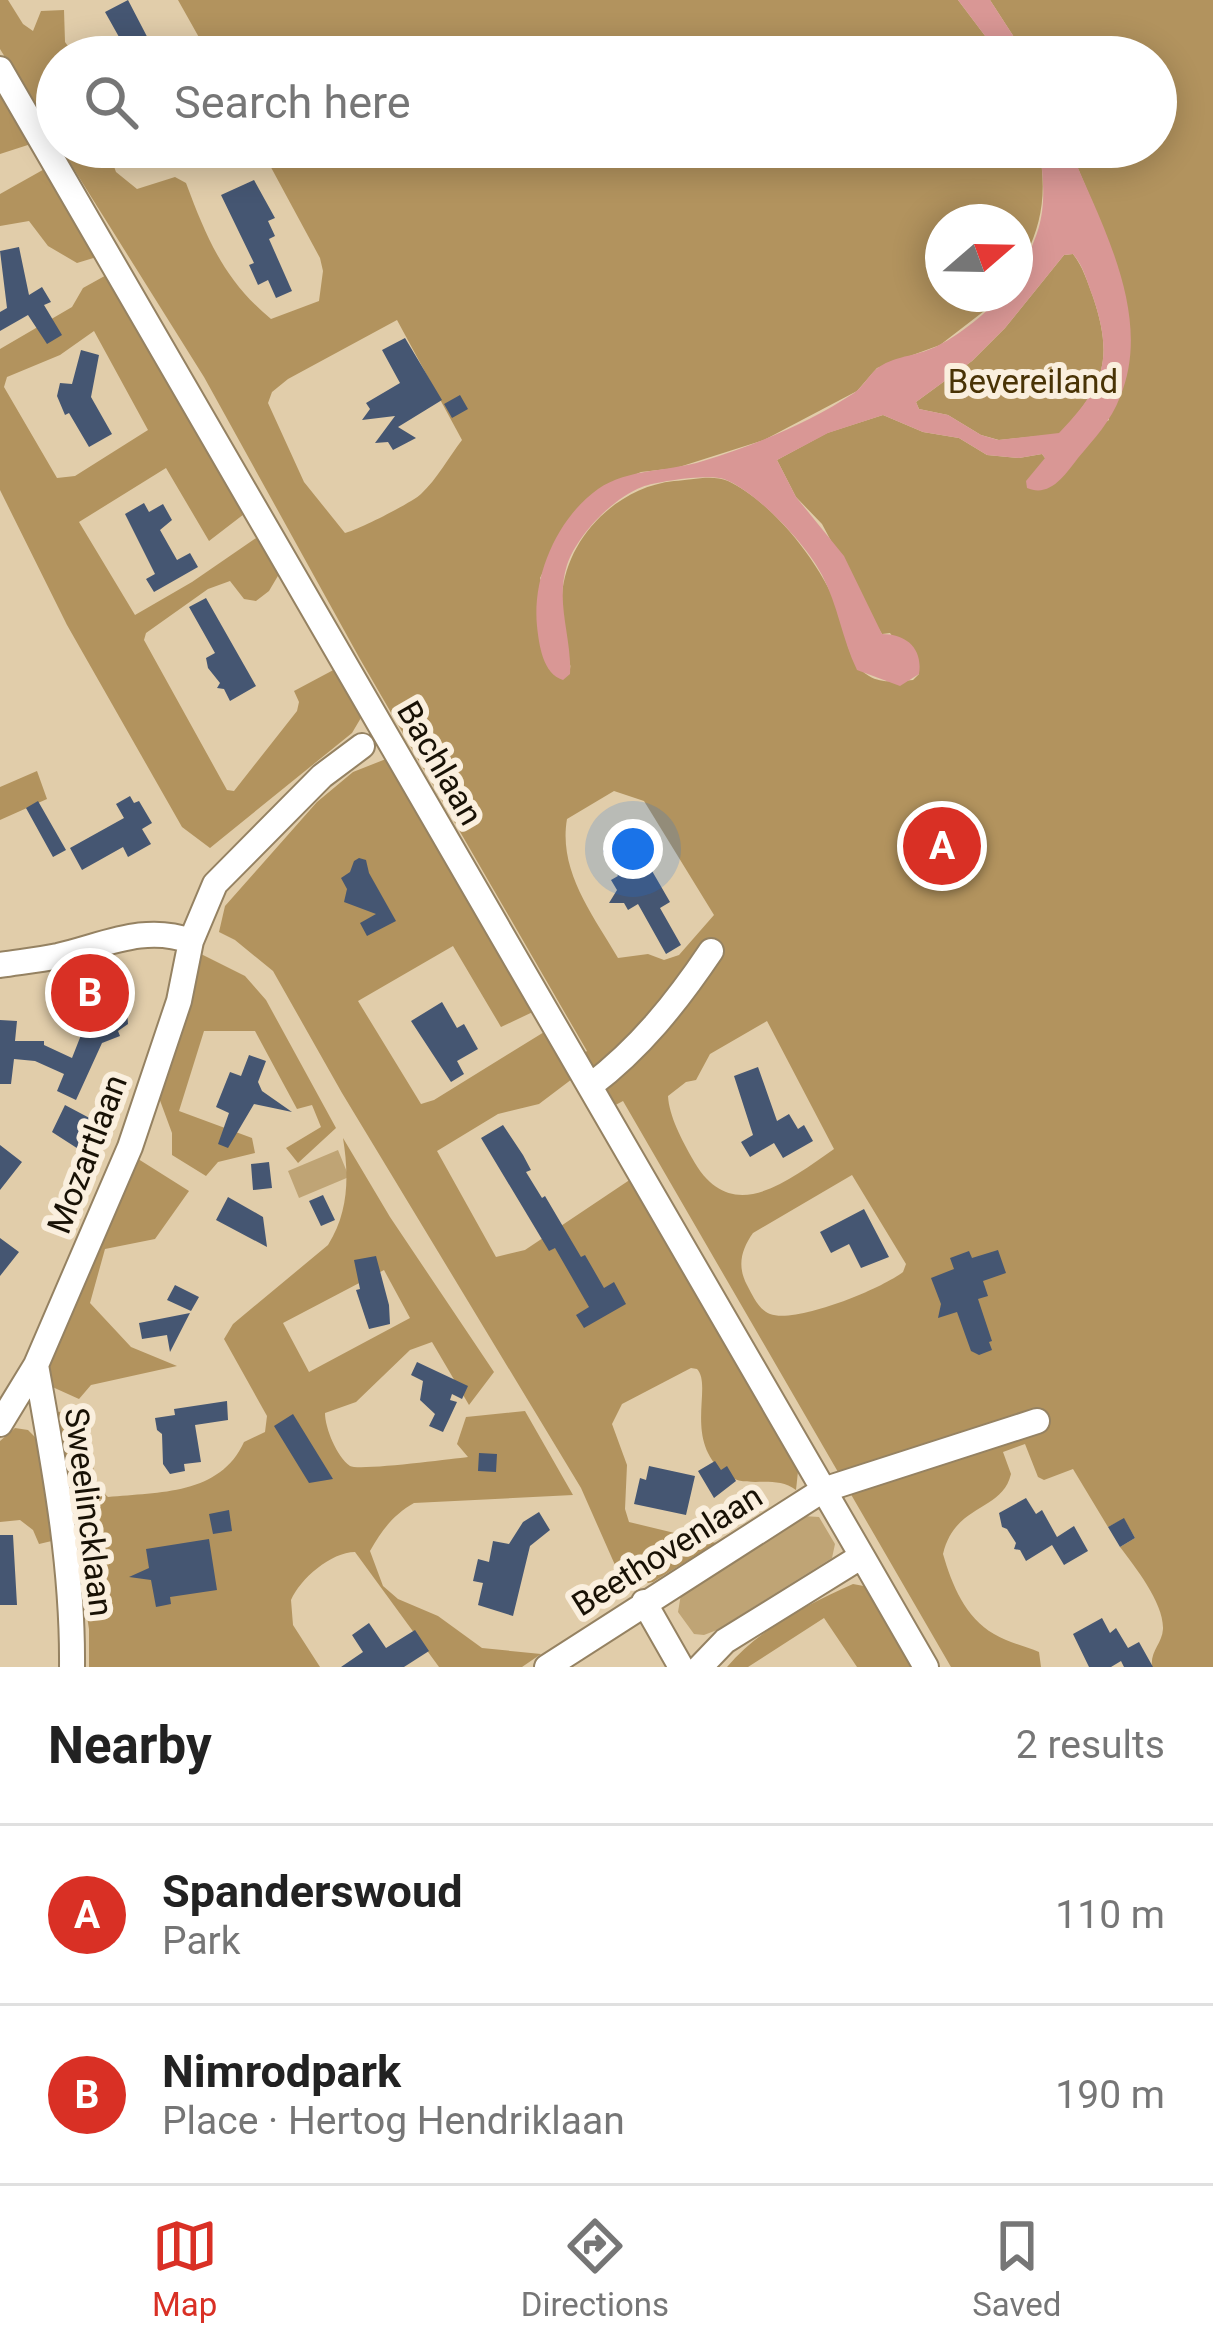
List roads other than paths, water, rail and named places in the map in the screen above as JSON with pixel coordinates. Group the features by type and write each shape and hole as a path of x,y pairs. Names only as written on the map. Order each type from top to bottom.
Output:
{"street":[{"name":"Bachlaan","path":"0,69 36,131"},
{"name":"Bachlaan","path":"57,168 823,1490"},
{"name":"Mozartlaan","path":"0,1424 36,1365 130,1147 178,1001 191,941 215,884 322,776 362,746"},
{"path":"0,965 146,932 191,941"},
{"path":"590,1086 626,1059 674,1006 711,952"},
{"name":"Sweelincklaan","path":"36,1365 65,1526 71,1667"},
{"name":"Beethovenlaan","path":"547,1667 823,1490 1037,1421"},
{"path":"823,1490 926,1667"},
{"path":"700,1667 725,1641 862,1556"},
{"path":"644,1602 680,1667"}],"place":[{"name":"Spanderswoud","path":"942,846"},
{"name":"Nimrodpark","path":"90,993"}],"park label":[{"name":"Bevereiland","path":"1033,381"}]}
